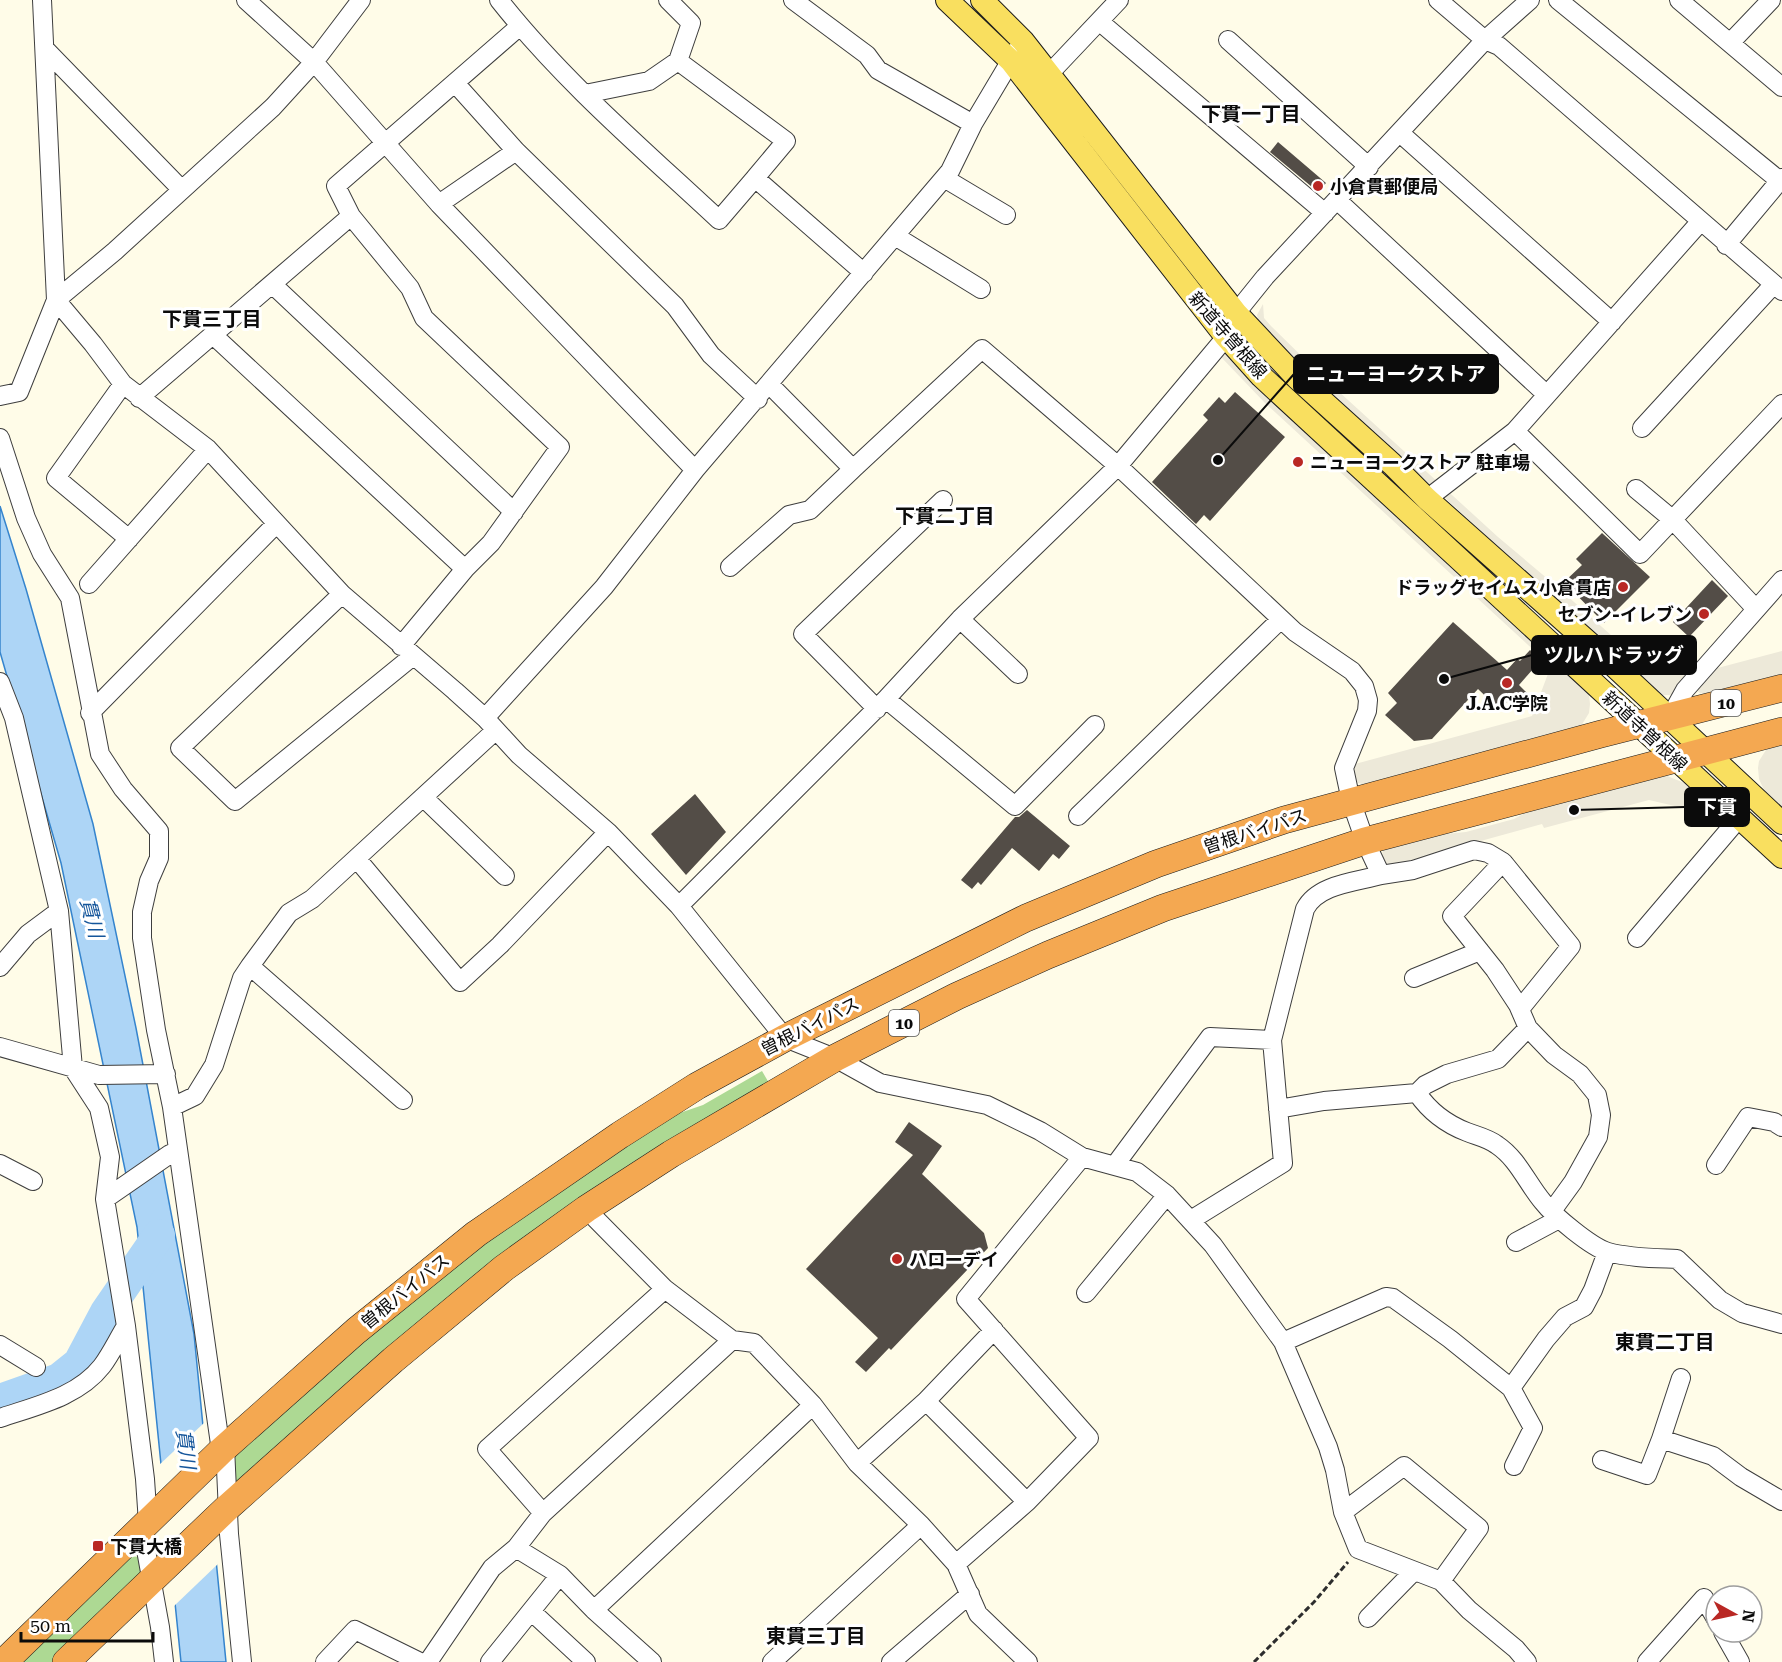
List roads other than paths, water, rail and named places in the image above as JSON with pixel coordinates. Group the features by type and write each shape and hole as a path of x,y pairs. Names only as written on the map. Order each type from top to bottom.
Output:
{"highway":[{"name":"曽根バイパス","path":"4,1662 220,1452 356,1331 476,1234 620,1135 697,1086 785,1038 1026,918 1156,864 1284,820 1351,801 1782,688"},
{"name":"10","path":"66,1662 224,1511 393,1360 504,1269 586,1209 671,1154 835,1058 947,1001 1048,955 1163,908 1365,841 1782,731"}],"main road":[{"name":"新道寺曽根線","path":"947,0 1011,61 1226,337 1270,384 1782,857"},
{"path":"982,0 1023,41"},
{"name":"新道寺曽根線","path":"1023,41 1236,313 1297,378 1427,499 1598,650 1782,823"}],"street":[{"path":"0,396 20,392 56,300 42,0"},
{"path":"246,0 314,62 439,204 695,470"},
{"path":"56,300 115,251 273,107 314,62 361,0"},
{"path":"499,0 520,26 585,93 719,220 786,141 678,61"},
{"path":"585,93 649,81 678,61 692,23 668,0"},
{"path":"793,0 867,55 878,70 973,124"},
{"path":"1049,74 1119,0"},
{"path":"1438,0 1485,40 1498,46 1778,288 1642,428"},
{"path":"679,906 882,704 960,619 1118,466 1226,337 1236,313 1265,278 1485,40 1530,0"},
{"path":"1558,0 1781,180 1726,244"},
{"path":"1679,0 1782,87"},
{"path":"1730,43 1771,0"},
{"path":"1100,22 1331,207 1547,395"},
{"path":"342,594 180,748 235,801 407,651 465,569 491,543 560,447 424,318 410,288 351,216 336,186 520,26"},
{"path":"1228,40 1369,167"},
{"path":"172,1107 195,1096 214,1065 242,978 289,913 312,899 424,798 490,724 604,587 695,470 764,392 950,171 973,124 1023,41"},
{"path":"45,49 182,190"},
{"path":"455,83 516,151 675,306 711,355 764,392 853,469"},
{"path":"1400,133 1612,322"},
{"path":"439,204 516,151"},
{"path":"755,178 864,273"},
{"path":"944,178 1006,215"},
{"path":"139,398 351,216"},
{"path":"1427,499 1515,431 1701,221"},
{"path":"895,236 981,289"},
{"path":"272,284 514,512"},
{"path":"56,300 123,384 208,449 342,594 490,724 519,755 608,831 679,906 785,1038 835,1058 880,1083 987,1105 1040,1131 1082,1157 1137,1172 1167,1195 1213,1245 1283,1342 1328,1447 1343,1512 1358,1549 1441,1581 1469,1610 1516,1649 1527,1662"},
{"path":"213,335 465,569"},
{"path":"730,567 789,515 810,510 981,349 1118,466 1294,633 1352,671 1364,686 1368,700 1367,711 1344,768 1351,801 1365,841 1381,875"},
{"path":"123,384 56,478 129,539"},
{"path":"1515,431 1640,554 1782,404"},
{"path":"0,438 26,518 38,545 70,598 90,713 100,754 123,789 159,831 159,858 149,881 142,912 142,938 156,1030 160,1074 172,1107 173,1153 220,1452 224,1511 229,1534 242,1662"},
{"path":"89,584 208,449"},
{"path":"1636,489 1672,519 1756,609"},
{"path":"942,500 803,634 882,704 1015,806 1095,725"},
{"path":"90,713 276,524"},
{"path":"1670,717 1685,690 1782,580"},
{"path":"960,619 1018,674"},
{"path":"1078,816 1281,619"},
{"path":"0,682 14,718 59,912 73,1068 99,1108 110,1157 111,1231 126,1326 145,1479 164,1662"},
{"path":"424,798 505,876"},
{"path":"1637,938 1740,817"},
{"path":"357,859 460,982 500,945 608,831"},
{"path":"1191,1220 1283,1163 1272,1040 1305,909 1310,900 1325,890 1381,875 1413,870 1474,850 1488,853 1503,862 1572,946 1520,1009"},
{"path":"1503,862 1452,916 1495,970 1520,1009 1528,1028 1554,1055 1580,1074 1597,1095 1601,1114 1598,1137 1556,1215 1516,1242"},
{"path":"0,967 28,934 59,912"},
{"path":"1414,978 1480,951"},
{"path":"250,966 403,1100"},
{"path":"1278,1108 1324,1101 1417,1093 1425,1085 1447,1074 1498,1059 1528,1028"},
{"path":"1115,1165 1210,1037 1272,1040"},
{"path":"0,1047 99,1075 160,1074"},
{"path":"1417,1093 1428,1108 1440,1118 1495,1143 1508,1153 1543,1203 1607,1252 1677,1259 1720,1300 1742,1313 1782,1324"},
{"path":"1716,1165 1748,1117 1774,1122 1782,1127"},
{"path":"111,1196 173,1153"},
{"path":"956,1564 1027,1502 1089,1438 966,1299 1082,1157"},
{"path":"0,1164 33,1181"},
{"path":"1086,1293 1167,1195"},
{"path":"586,1209 665,1289 732,1340 754,1343 813,1405 856,1463 921,1525 956,1564 978,1614 1028,1662"},
{"path":"1511,1388 1558,1324 1565,1317 1584,1307 1607,1252"},
{"path":"543,1514 488,1449 665,1289"},
{"path":"1283,1342 1386,1297 1393,1298 1450,1339 1511,1388 1533,1428 1514,1466"},
{"path":"0,1418 59,1398 89,1380 102,1366 126,1326"},
{"path":"856,1463 926,1401 994,1330"},
{"path":"428,1662 492,1568 516,1548 543,1514 732,1340"},
{"path":"0,1345 36,1367"},
{"path":"1602,1460 1647,1475 1681,1378"},
{"path":"926,1401 1027,1502"},
{"path":"594,1610 813,1405"},
{"path":"1661,1439 1713,1456 1741,1477 1782,1501"},
{"path":"1343,1512 1404,1467 1479,1528 1441,1581"},
{"path":"772,1662 921,1525"},
{"path":"516,1548 560,1575 594,1610 652,1662"},
{"path":"1368,1618 1413,1572"},
{"path":"490,1662 560,1575"},
{"path":"891,1662 970,1594"},
{"path":"1647,1662 1704,1598"},
{"path":"532,1612 586,1662"},
{"path":"325,1662 355,1630 420,1662"},
{"path":"1730,1644 1740,1662"}],"water":[{"path":"0,506 93,824 136,1028 194,1334 226,1662 181,1662 137,1227 61,863 0,652"}],"waterway":[{"name":"貫川","path":"0,1400 59,1379 79,1363 106,1312 159,1235"}],"place":[{"name":"小倉貫郵便局","path":"1318,186"},
{"name":"ニューヨークストア","path":"1218,460"},
{"name":"ニューヨークストア 駐車場","path":"1298,462"},
{"name":"ドラッグセイムス小倉貫店","path":"1623,587"},
{"name":"セブン-イレブン","path":"1704,614"},
{"name":"ツルハドラッグ","path":"1444,679"},
{"name":"J.A.C学院","path":"1507,683"},
{"name":"下貫","path":"1574,810"},
{"name":"ハローデイ","path":"897,1259"},
{"name":"下貫大橋","path":"98,1546"}],"district":[{"name":"下貫一丁目","path":"1251,114"},
{"name":"下貫三丁目","path":"212,319"},
{"name":"下貫二丁目","path":"945,516"},
{"name":"東貫二丁目","path":"1665,1342"},
{"name":"東貫三丁目","path":"816,1636"}]}
